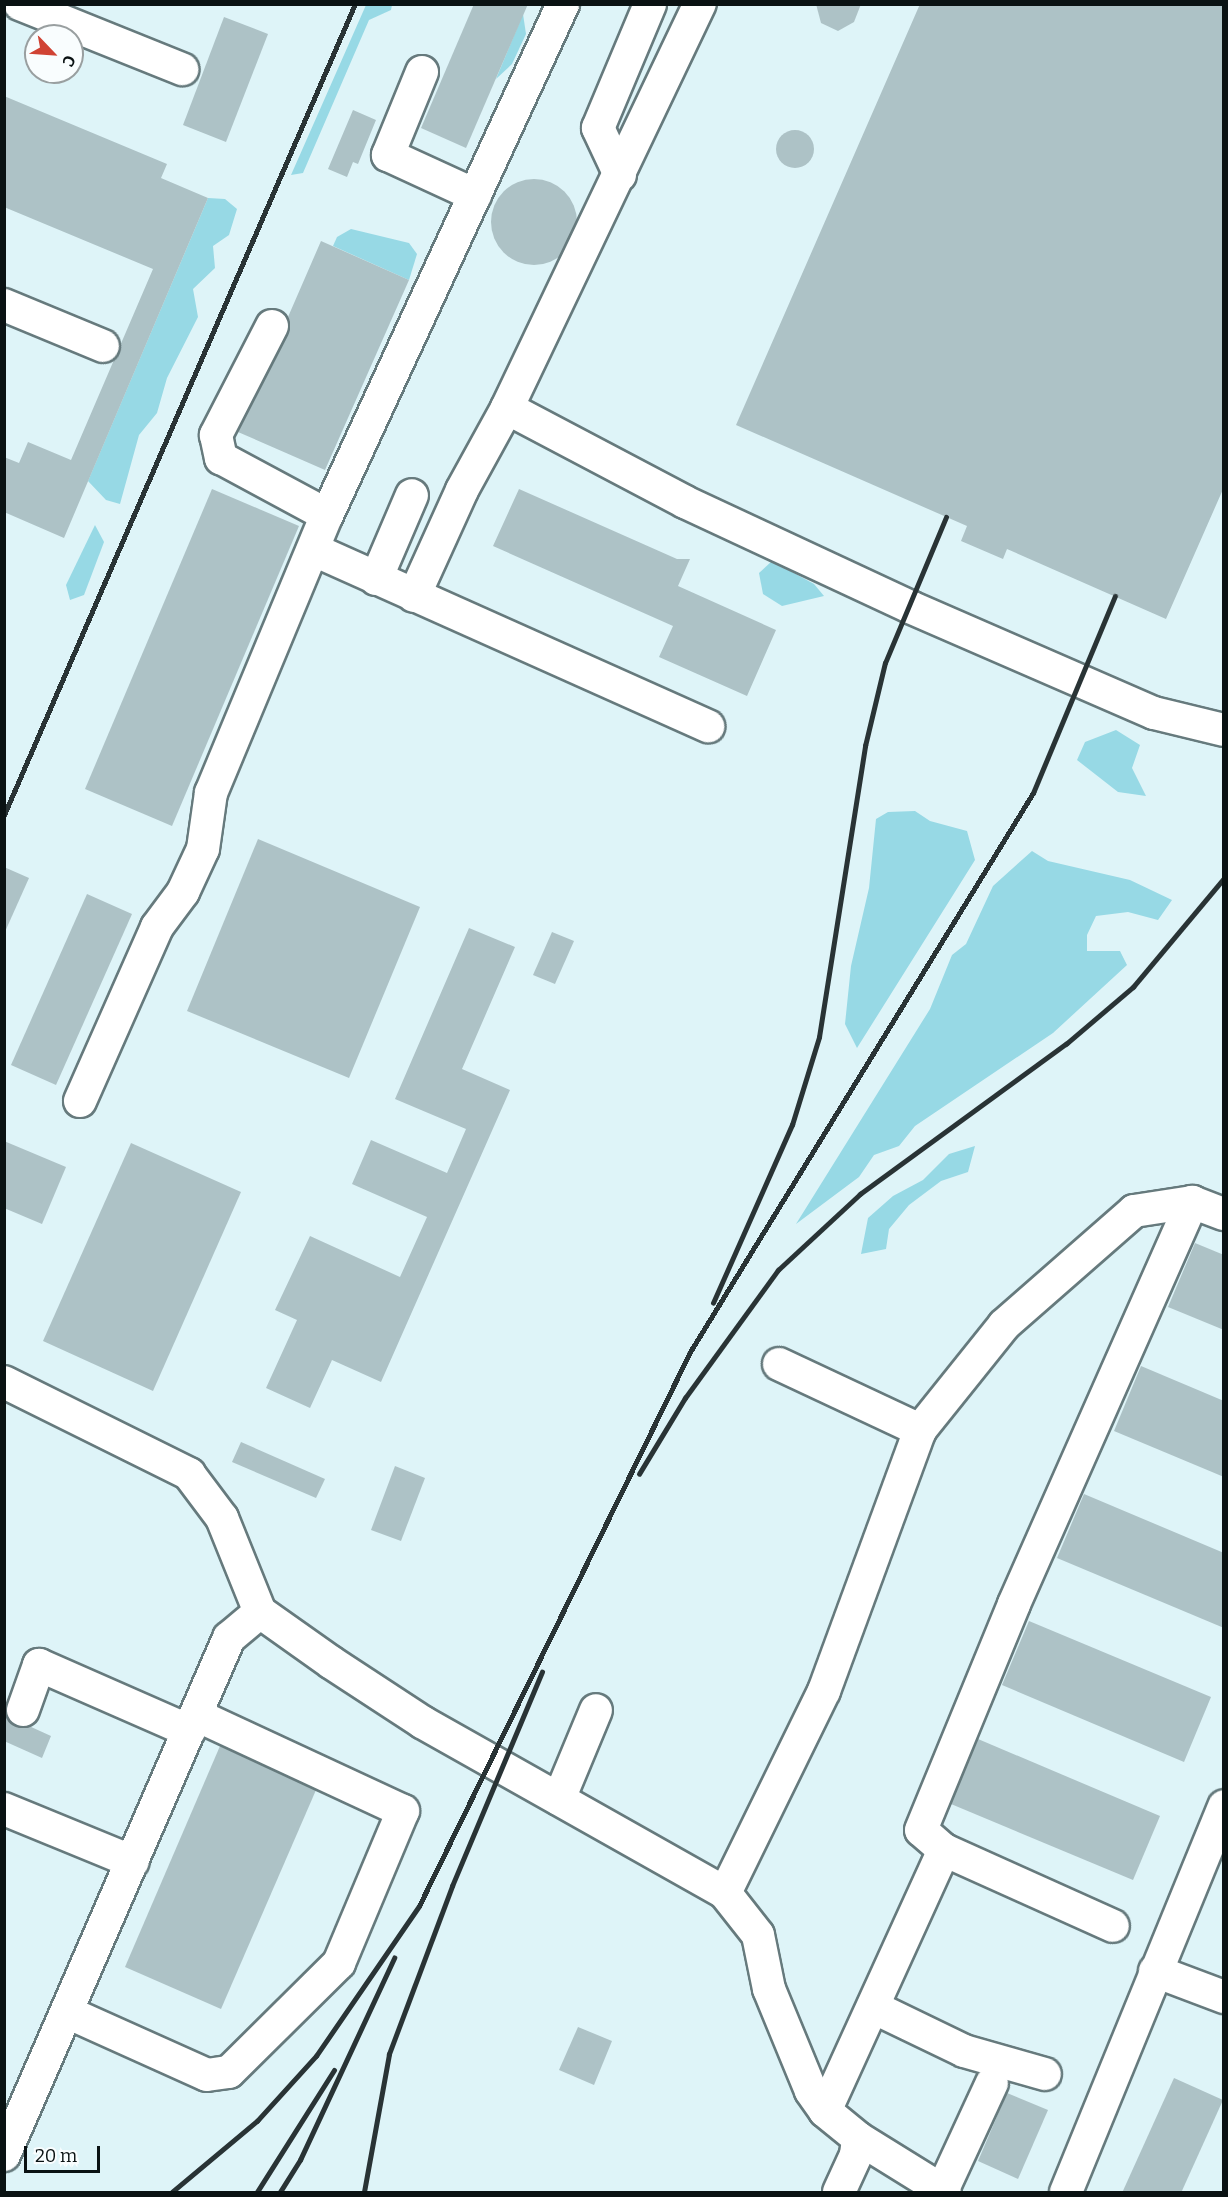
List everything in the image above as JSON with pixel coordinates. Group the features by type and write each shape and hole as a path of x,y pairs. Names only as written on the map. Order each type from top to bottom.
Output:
{"lane":[{"path":"20,4 182,69"},
{"path":"80,1101 157,927 183,892 203,849 211,794 327,515 563,4"},
{"path":"620,175 598,128 650,4"},
{"path":"414,596 462,490 507,408 700,4"},
{"path":"422,72 388,155 475,195"},
{"path":"4,305 103,346"},
{"path":"272,326 216,435 221,458 327,515"},
{"path":"507,408 686,502 910,607 1154,713 1224,730"},
{"path":"376,579 412,495"},
{"path":"314,550 708,726"},
{"path":"725,1893 824,1691 920,1430 1004,1325 1134,1211 1192,1202 1224,1214"},
{"path":"1113,1926 944,1851 921,1830 1014,1604 1192,1202"},
{"path":"779,1364 920,1430"},
{"path":"4,1382 189,1474 222,1518 260,1612 422,1722 725,1893 758,1935 770,1989 811,2091 825,2111 858,2138 944,2192 992,2083"},
{"path":"4,2155 69,2013 229,1638 260,1612"},
{"path":"23,1710 39,1665 193,1723 403,1811 339,1963 229,2072 207,2075 69,2013"},
{"path":"559,1799 596,1710"},
{"path":"1066,2193 1224,1806"},
{"path":"4,1809 133,1862"},
{"path":"825,2111 944,1851"},
{"path":"1155,1971 1224,1997"},
{"path":"873,2007 964,2051 1045,2074"},
{"path":"839,2193 856,2155 858,2138"}],"shaded area":[{"path":"366,5 392,5 391,10 369,20 303,173 291,175"},
{"path":"523,14 526,34 512,64 496,79"},
{"path":"208,198 225,199 237,209 229,235 213,246 215,268 193,289 198,317 167,378 157,413 139,435 120,504 106,500 88,481"},
{"path":"351,229 409,243 417,254 409,280 333,246 337,237"},
{"path":"95,525 104,542 84,595 70,600 66,585"},
{"path":"772,561 814,584 824,596 782,606 763,594 759,573"},
{"path":"1116,730 1140,745 1132,768 1146,796 1118,792 1077,760 1085,742"},
{"path":"915,811 930,821 967,831 975,860 857,1048 845,1024 851,966 869,888 876,819 888,812"},
{"path":"1032,851 1048,861 1130,880 1172,900 1158,920 1128,912 1096,916 1087,935 1087,951 1120,951 1127,965 1053,1033 915,1126 899,1146 874,1155 859,1177 796,1224 930,1009 952,955 966,944 993,886"},
{"path":"975,1146 968,1172 941,1181 909,1205 889,1229 886,1249 861,1254 868,1218 893,1196 923,1180 949,1154"}],"building":[{"path":"474,4 528,4 466,148 421,128"},
{"path":"816,4 861,4 854,22 838,31 821,23"},
{"path":"920,4 1224,4 1224,487 1166,619 1007,549 1003,559 961,541 967,526 736,425"},
{"path":"224,17 268,34 226,142 183,125"},
{"path":"4,96 167,164 161,178 208,198 64,538 4,512 4,457 19,463 28,442 71,460 153,269 4,207"},
{"path":"353,110 376,120 358,164 353,162 347,177 328,169"},
{"path":"795,130 809,135 814,149 809,163 795,168 781,163 776,149 781,135"},
{"path":"534,179 551,182 565,191 574,205 577,222 574,239 565,253 551,262 534,265 517,262 503,253 494,239 491,222 494,205 503,191 517,182"},
{"path":"321,241 409,280 325,470 238,432 288,334 288,317"},
{"path":"212,489 299,526 172,826 85,789"},
{"path":"519,489 677,559 690,559 678,586 776,630 747,696 659,657 673,626 493,546"},
{"path":"258,839 420,907 349,1078 187,1011"},
{"path":"4,867 29,878 4,934"},
{"path":"87,894 132,914 56,1085 11,1065"},
{"path":"469,928 515,947 462,1069 510,1090 381,1382 332,1360 310,1408 266,1388 297,1320 275,1310 310,1236 400,1277 427,1217 352,1184 371,1140 447,1173 466,1129 395,1099"},
{"path":"552,932 574,941 555,984 533,975"},
{"path":"4,1141 66,1167 42,1224 4,1208"},
{"path":"131,1143 241,1192 153,1391 43,1341"},
{"path":"1195,1243 1224,1255 1224,1330 1168,1307"},
{"path":"1141,1366 1224,1401 1224,1477 1114,1431"},
{"path":"241,1442 325,1479 316,1498 232,1462"},
{"path":"395,1466 425,1478 401,1541 371,1530"},
{"path":"1084,1494 1224,1553 1224,1628 1057,1558"},
{"path":"1029,1621 1211,1697 1184,1762 1002,1685"},
{"path":"4,1715 16,1727 29,1726 51,1736 42,1758 4,1741"},
{"path":"978,1739 1160,1816 1133,1880 951,1804"},
{"path":"220,1746 316,1790 221,2009 125,1967"},
{"path":"578,2027 612,2041 594,2085 559,2070"},
{"path":"1174,2078 1223,2100 1181,2193 1122,2193"},
{"path":"1007,2093 1048,2110 1018,2179 978,2161"}],"railway":[{"path":"4,815 355,4"},
{"path":"713,1303 792,1125 819,1037 865,746 885,663 946,517"},
{"path":"172,2192 257,2121 316,2056 419,1906 690,1352 1033,793 1115,596"},
{"path":"639,1474 685,1398 778,1270 860,1194 1066,1044 1133,987 1224,878"},
{"path":"364,2192 389,2054 452,1886 542,1672"},
{"path":"280,2192 300,2160 394,1958"},
{"path":"257,2192 334,2070"}]}
